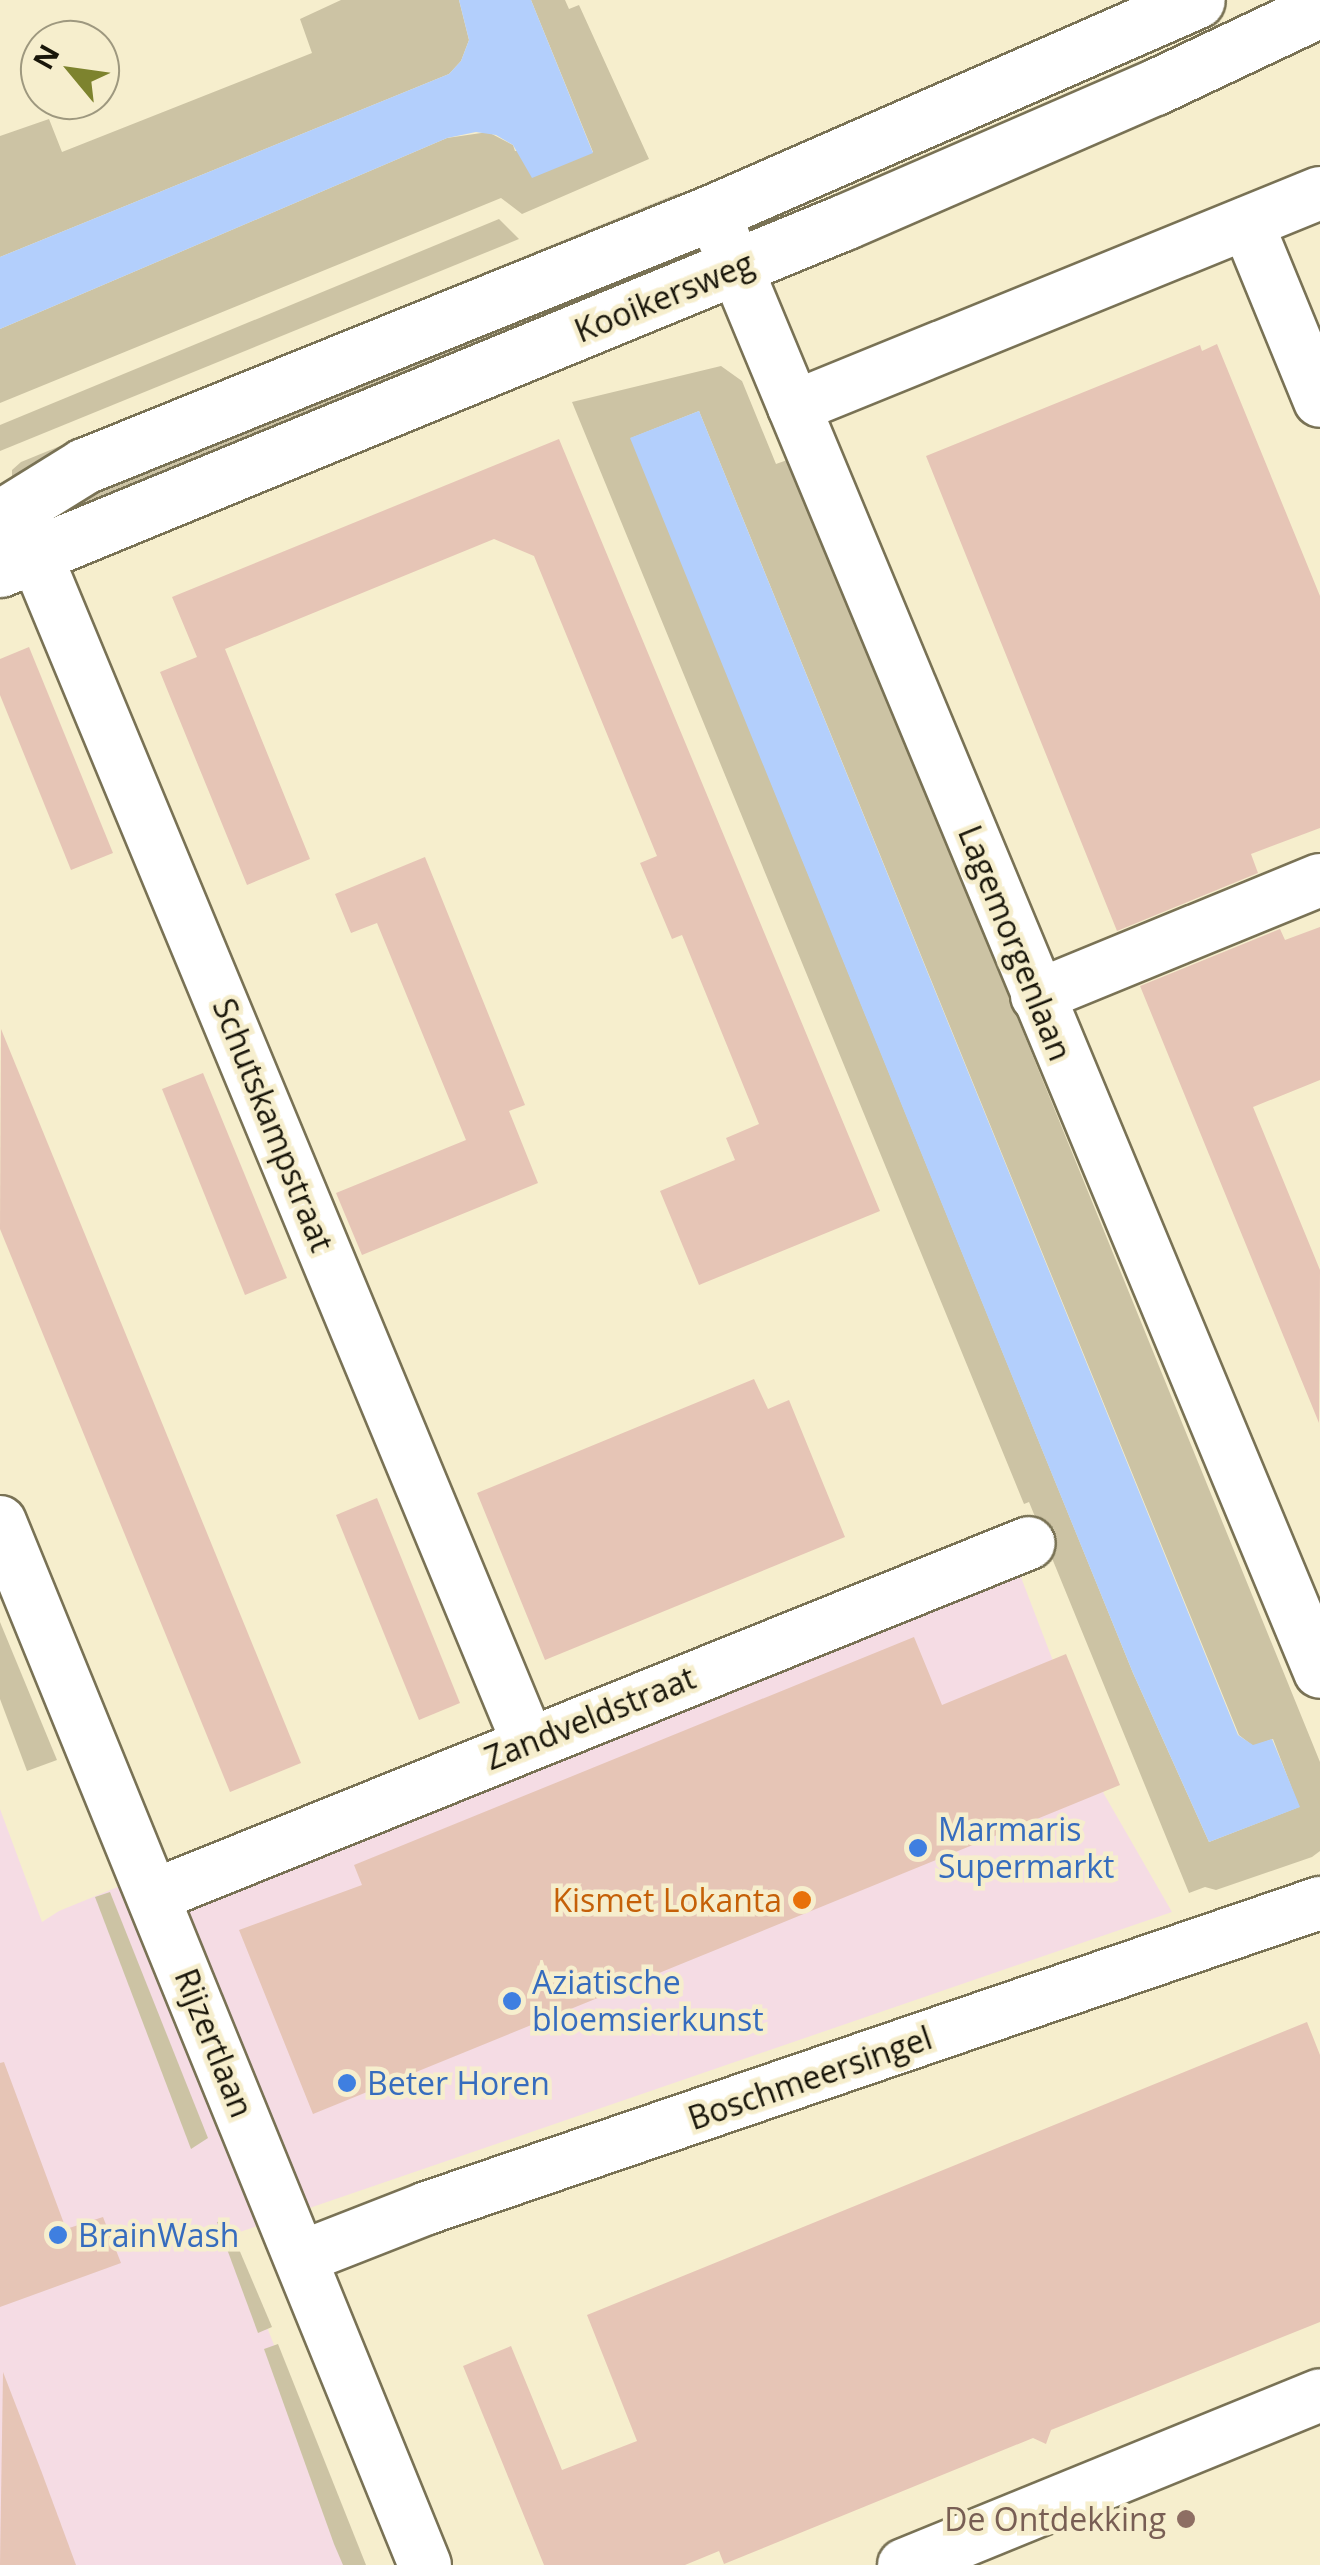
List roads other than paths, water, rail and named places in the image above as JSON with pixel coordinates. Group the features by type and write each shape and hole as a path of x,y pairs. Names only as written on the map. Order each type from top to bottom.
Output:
{"street":[{"name":"Kooikersweg","path":"13,538 84,466 713,212 1196,0"},
{"name":"Kooikersweg","path":"13,538 736,267 1155,88 1320,9"},
{"path":"794,407 1320,193"},
{"name":"Lagemorgenlaan","path":"713,212 1318,1660"},
{"path":"1247,223 1320,401"},
{"name":"Schutskampstraat","path":"13,538 528,1742"},
{"path":"1038,996 1320,880"},
{"name":"Rijzertlaan","path":"0,1522 425,2565"},
{"name":"Zandveldstraat","path":"153,1896 1029,1542"},
{"name":"Boschmeersingel","path":"302,2257 427,2208 1320,1903"},
{"path":"904,2565 1320,2395"}],"water":[{"path":"459,0 531,0 593,153 532,178 513,145 496,135 476,132 447,138 0,329 0,257 449,74 461,61 469,40"},
{"path":"699,411 1238,1735 1253,1745 1272,1739 1300,1807 1209,1842 1133,1673 630,438"}],"place":[{"name":"Marmaris Supermarkt","path":"918,1848"},
{"name":"Kismet Lokanta","path":"802,1900"},
{"name":"Aziatische bloemsierkunst","path":"512,2001"},
{"name":"Beter Horen","path":"347,2083"},
{"name":"BrainWash","path":"58,2235"},
{"name":"De Ontdekking","path":"1186,2519"}]}
